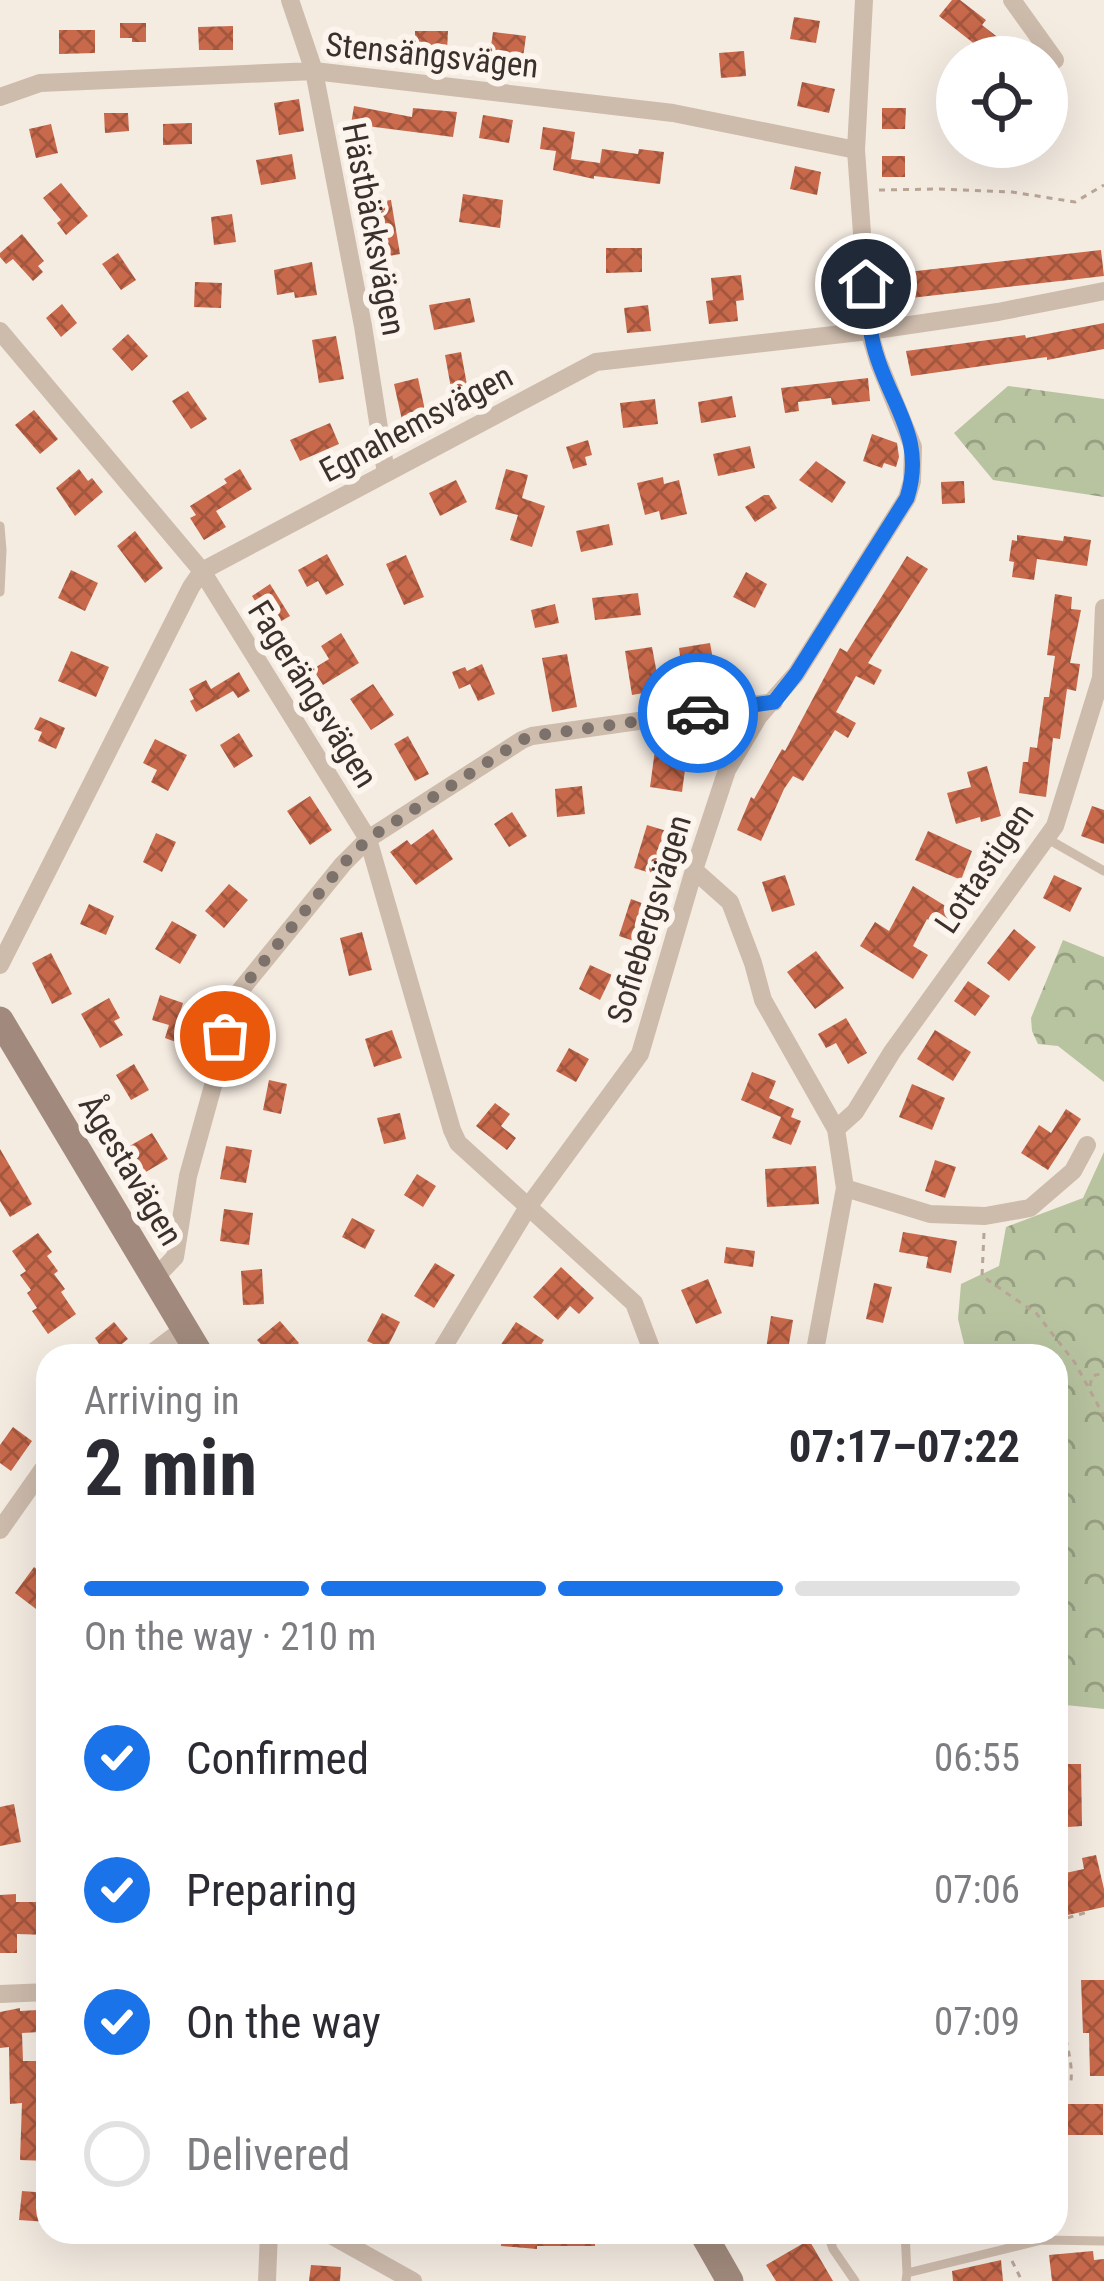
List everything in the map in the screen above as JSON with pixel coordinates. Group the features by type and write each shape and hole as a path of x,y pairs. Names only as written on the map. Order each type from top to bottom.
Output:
{"main road":[{"name":"Ågestavägen","path":"0,1020 194,1344"},
{"path":"709,2244 730,2281"}],"street":[{"name":"Hästbäcksvägen","path":"290,0 314,71 386,473"},
{"name":"Sofiebergsvägen","path":"445,1344 529,1207 640,1054 727,770 759,716 796,674 907,498 913,447 869,331 856,150 864,0"},
{"path":"1012,0 1038,36"},
{"name":"Stensängsvägen","path":"0,97 40,82 314,71 673,113 856,150"},
{"name":"Egnahemsvägen","path":"202,572 596,362 998,313 1104,291"},
{"name":"Fagerängsvägen","path":"0,332 202,572 368,839 458,1143 634,1303 649,1344"},
{"path":"0,965 202,572"},
{"name":"Lottastigen","path":"836,1129 855,1112 905,1034 1055,826 1101,678 1104,608"},
{"path":"154,1279 175,1257 188,1175 239,992 368,839 532,736 774,702"},
{"path":"694,870 730,902 763,1000 836,1129 845,1188 816,1344"},
{"path":"845,1188 930,1214 985,1216 1030,1208 1072,1171 1087,1145"},
{"path":"164,1344 185,1328"},
{"path":"0,1529 36,1479"},
{"path":"0,1994 36,1992"},
{"path":"267,2281 269,2244"},
{"path":"346,2244 412,2281"}],"lane":[{"path":"0,526 0,592"},
{"path":"1046,838 1104,871"},
{"path":"1068,2240 1104,2241"},
{"path":"831,2244 855,2281"},
{"path":"905,2244 906,2277 1027,2244"}],"path":[{"path":"859,190 1012,192 1075,202 1104,185"},
{"path":"985,1216 982,1276 1037,1314 1060,1344"},
{"path":"1068,1354 1104,1416"},
{"path":"1089,1388 1092,1376 1104,1373"},
{"path":"1068,1918 1088,1912"},
{"path":"1068,2052 1073,2064 1068,2080"}],"green space":[{"path":"1008,386 1104,399 1104,497 993,480 954,433"},
{"path":"1063,940 1104,957 1104,1082 1058,1046 1038,1044 1032,1031 1031,1018"},
{"path":"1104,1152 1104,1709 1068,1705 1068,1344 964,1344 958,1319 961,1284 999,1266 1006,1227 1083,1198"}],"building":[{"path":"952,0 960,0 986,20 982,25 996,36 964,36 939,16"},
{"path":"794,17 820,21 816,43 790,39"},
{"path":"120,23 146,23 146,42 120,38"},
{"path":"233,26 233,50 199,50 198,27"},
{"path":"59,30 95,30 95,53 59,54"},
{"path":"415,31 448,31 447,51 415,51"},
{"path":"493,32 526,36 523,58 490,53"},
{"path":"744,51 746,76 721,78 719,53"},
{"path":"802,82 835,89 829,113 797,106"},
{"path":"299,99 304,131 279,135 274,103"},
{"path":"354,106 412,117 413,108 457,112 453,137 351,124"},
{"path":"882,108 906,108 905,129 882,129"},
{"path":"104,113 128,113 129,131 105,133"},
{"path":"483,115 513,120 509,143 479,138"},
{"path":"192,123 192,144 163,145 163,124"},
{"path":"51,124 58,153 36,158 29,129"},
{"path":"543,127 575,132 571,159 600,163 602,149 664,152 660,184 594,179 553,170 556,151 540,149"},
{"path":"292,154 296,179 261,185 256,160"},
{"path":"882,156 905,156 905,177 882,177"},
{"path":"795,166 821,172 817,195 790,189"},
{"path":"61,183 88,216 66,235 57,223 61,220 43,198"},
{"path":"463,194 503,200 500,228 459,222"},
{"path":"391,200 400,254 373,259 364,204"},
{"path":"232,214 236,242 214,245 211,217"},
{"path":"22,234 44,261 38,266 43,272 33,281 13,259 6,264 0,257"},
{"path":"606,248 642,248 642,272 606,273"},
{"path":"1101,250 1104,276 893,300 890,274"},
{"path":"118,253 136,280 121,290 102,264"},
{"path":"312,262 317,295 277,295 274,270"},
{"path":"741,275 744,300 736,301 738,321 709,324 706,301 713,300 711,278"},
{"path":"195,282 222,283 221,308 194,307"},
{"path":"470,298 475,322 434,330 429,305"},
{"path":"62,304 77,323 61,337 46,318"},
{"path":"648,305 651,331 627,333 624,308"},
{"path":"1104,323 1104,349 911,376 906,351 1026,338"},
{"path":"128,334 148,356 132,371 112,349"},
{"path":"336,336 344,379 319,383 312,340"},
{"path":"461,352 467,385 451,388 445,355"},
{"path":"418,378 428,424 404,429 394,384"},
{"path":"868,378 870,401 798,402 799,411 785,413 781,388"},
{"path":"188,391 207,419 191,429 172,401"},
{"path":"732,396 736,417 701,423 698,402"},
{"path":"655,399 658,424 623,428 620,403"},
{"path":"34,410 58,439 40,454 15,425"},
{"path":"330,423 339,444 300,461 290,440"},
{"path":"872,434 897,443 896,467 863,461"},
{"path":"588,440 592,455 585,457 587,465 573,469 566,447"},
{"path":"750,446 755,468 718,476 713,454"},
{"path":"816,461 846,482 832,503 799,480"},
{"path":"79,469 103,492 75,516 56,488"},
{"path":"240,469 252,489 216,511 226,527 204,540 190,518 196,515 190,506"},
{"path":"506,469 528,475 522,498 545,506 532,547 510,540 518,515 495,509"},
{"path":"663,477 664,484 679,480 687,514 661,520 659,511 645,515 637,483"},
{"path":"456,480 467,502 440,516 429,493"},
{"path":"964,481 965,503 942,504 941,482"},
{"path":"764,495 777,508 755,522 745,507"},
{"path":"609,524 613,545 581,552 576,531"},
{"path":"135,531 163,568 145,583 117,546"},
{"path":"1017,535 1091,540 1087,566 1037,559 1034,580 1012,577 1014,562 1009,561"},
{"path":"327,554 344,585 326,595 318,581 307,587 298,570"},
{"path":"406,555 424,597 404,605 386,564"},
{"path":"907,556 928,569 868,663 882,670 874,685 856,676 836,712 856,723 848,738 835,730 803,781 793,776 761,841 737,830 751,797 754,799 782,749 785,751 840,648 847,652"},
{"path":"71,570 98,583 85,611 58,598"},
{"path":"746,572 767,584 755,608 733,597"},
{"path":"270,584 290,616 271,627 252,596"},
{"path":"638,593 641,615 595,620 592,598"},
{"path":"1055,594 1072,597 1071,609 1081,610 1070,663 1080,664 1076,691 1067,689 1060,739 1053,738 1046,797 1019,793 1023,762 1028,762 1030,747 1037,748 1044,697 1049,697 1055,656 1047,655"},
{"path":"555,604 559,623 535,628 531,610"},
{"path":"341,633 359,663 323,685 313,669 329,659 321,646"},
{"path":"710,643 714,665 682,670 679,648"},
{"path":"652,647 660,690 632,695 625,651"},
{"path":"71,651 109,667 96,697 58,681"},
{"path":"567,654 577,707 552,712 542,658"},
{"path":"482,664 495,694 478,701 470,684 459,689 452,672"},
{"path":"239,672 250,691 238,698 233,691 196,712 189,689 206,680 211,689"},
{"path":"373,684 394,715 371,730 350,699"},
{"path":"40,717 65,728 56,749 38,741 42,732 34,729"},
{"path":"239,733 253,756 234,768 220,745"},
{"path":"408,736 429,774 415,781 394,744"},
{"path":"155,739 187,755 168,791 151,782 157,770 143,763"},
{"path":"655,750 687,755 682,792 650,787"},
{"path":"987,766 1001,816 956,824 947,793 971,787 967,772"},
{"path":"582,786 585,814 557,817 555,789"},
{"path":"310,796 332,830 310,845 287,811"},
{"path":"1092,806 1104,810 1104,844 1081,836"},
{"path":"512,812 527,836 509,847 494,824"},
{"path":"647,825 670,832 657,875 634,868"},
{"path":"433,829 453,859 416,885 390,852 407,840 411,845"},
{"path":"928,831 972,851 961,880 915,860"},
{"path":"156,833 176,842 162,872 143,862"},
{"path":"785,875 795,905 772,912 762,882"},
{"path":"1054,875 1082,888 1070,912 1043,898"},
{"path":"229,884 248,900 224,928 205,911"},
{"path":"913,886 952,910 943,928 927,919 913,946 928,955 913,979 860,946 875,922 889,931"},
{"path":"631,899 655,908 643,944 619,936"},
{"path":"89,904 114,916 106,935 80,924"},
{"path":"172,921 197,935 180,964 155,949"},
{"path":"1014,929 1036,947 1009,981 987,963"},
{"path":"362,932 372,970 349,976 340,938"},
{"path":"816,951 844,988 815,1009 787,972"},
{"path":"51,953 72,994 52,1004 32,963"},
{"path":"590,965 612,975 600,1000 579,989"},
{"path":"968,981 990,996 975,1016 954,1001"},
{"path":"160,995 183,1003 179,1016 192,1021 184,1045 165,1038 169,1025 152,1020"},
{"path":"109,998 123,1035 100,1048 81,1014"},
{"path":"846,1018 867,1053 848,1064 836,1043 826,1048 818,1034"},
{"path":"392,1030 402,1058 374,1067 365,1039"},
{"path":"935,1030 971,1052 953,1081 917,1059"},
{"path":"569,1048 589,1059 576,1082 556,1071"},
{"path":"134,1064 149,1090 131,1100 116,1075"},
{"path":"752,1072 776,1081 769,1098 794,1109 791,1117 801,1121 791,1145 772,1138 781,1117 741,1100"},
{"path":"269,1080 287,1084 281,1114 263,1110"},
{"path":"912,1084 945,1098 932,1130 899,1117"},
{"path":"495,1103 510,1114 501,1126 516,1138 507,1150 476,1126"},
{"path":"1066,1109 1081,1119 1048,1170 1021,1153 1039,1125 1051,1133"},
{"path":"400,1113 406,1139 384,1144 377,1118"},
{"path":"152,1133 168,1159 144,1173 128,1147"},
{"path":"226,1146 252,1150 246,1183 220,1179"},
{"path":"0,1149 32,1204 10,1217 0,1201"},
{"path":"935,1160 956,1167 945,1198 925,1191"},
{"path":"816,1166 819,1204 767,1207 765,1169"},
{"path":"417,1174 436,1186 423,1207 404,1195"},
{"path":"224,1209 253,1213 249,1245 220,1241"},
{"path":"352,1218 375,1230 365,1249 342,1237"},
{"path":"903,1232 957,1241 951,1273 926,1268 928,1257 899,1252"},
{"path":"38,1233 52,1252 47,1256 76,1314 48,1334 32,1311 37,1308 27,1293 31,1290 20,1275 26,1271 12,1251"},
{"path":"726,1247 755,1251 753,1267 724,1263"},
{"path":"435,1263 455,1275 434,1308 414,1296"},
{"path":"561,1267 594,1298 579,1314 570,1306 558,1320 533,1297"},
{"path":"262,1269 264,1304 243,1305 241,1271"},
{"path":"708,1279 722,1313 696,1324 681,1290"},
{"path":"874,1283 892,1287 883,1323 866,1319"},
{"path":"382,1313 400,1322 389,1344 367,1341"},
{"path":"771,1316 793,1320 789,1344 767,1344"},
{"path":"280,1321 299,1343 260,1344 257,1340"},
{"path":"114,1322 128,1339 122,1344 99,1344 95,1338"},
{"path":"516,1322 544,1340 542,1344 501,1344"},
{"path":"13,1427 32,1441 11,1471 0,1463 0,1445"},
{"path":"34,1567 36,1568 36,1609 15,1593"},
{"path":"1068,1764 1081,1764 1082,1826 1068,1827"},
{"path":"14,1804 21,1842 0,1846 0,1807"},
{"path":"1096,1855 1104,1907 1068,1915 1068,1872 1084,1869 1082,1858"},
{"path":"16,1894 16,1902 36,1902 36,1935 17,1934 17,1953 0,1953 0,1895"},
{"path":"1081,1980 1104,1980 1104,2076 1090,2076"},
{"path":"36,2010 36,2032 22,2033 23,2061 36,2061 36,2161 20,2160 22,2103 10,2104 9,2047 0,2048 0,2012"},
{"path":"1068,2104 1103,2104 1103,2135 1068,2135"},
{"path":"22,2191 36,2192 36,2221 19,2220"},
{"path":"501,2244 595,2244 537,2249"},
{"path":"802,2244 811,2244 833,2281 776,2281 766,2265"},
{"path":"1093,2251 1094,2260 1104,2259 1104,2281 1052,2281 1049,2255"},
{"path":"1001,2260 1003,2281 953,2281 952,2271"},
{"path":"311,2265 341,2267 340,2281 309,2281"}],"way so far":[{"path":"225,1036 239,992 368,839 532,736 698,713"}],"route":[{"path":"698,713 774,702 907,498 913,447 869,331 866,284"}]}
